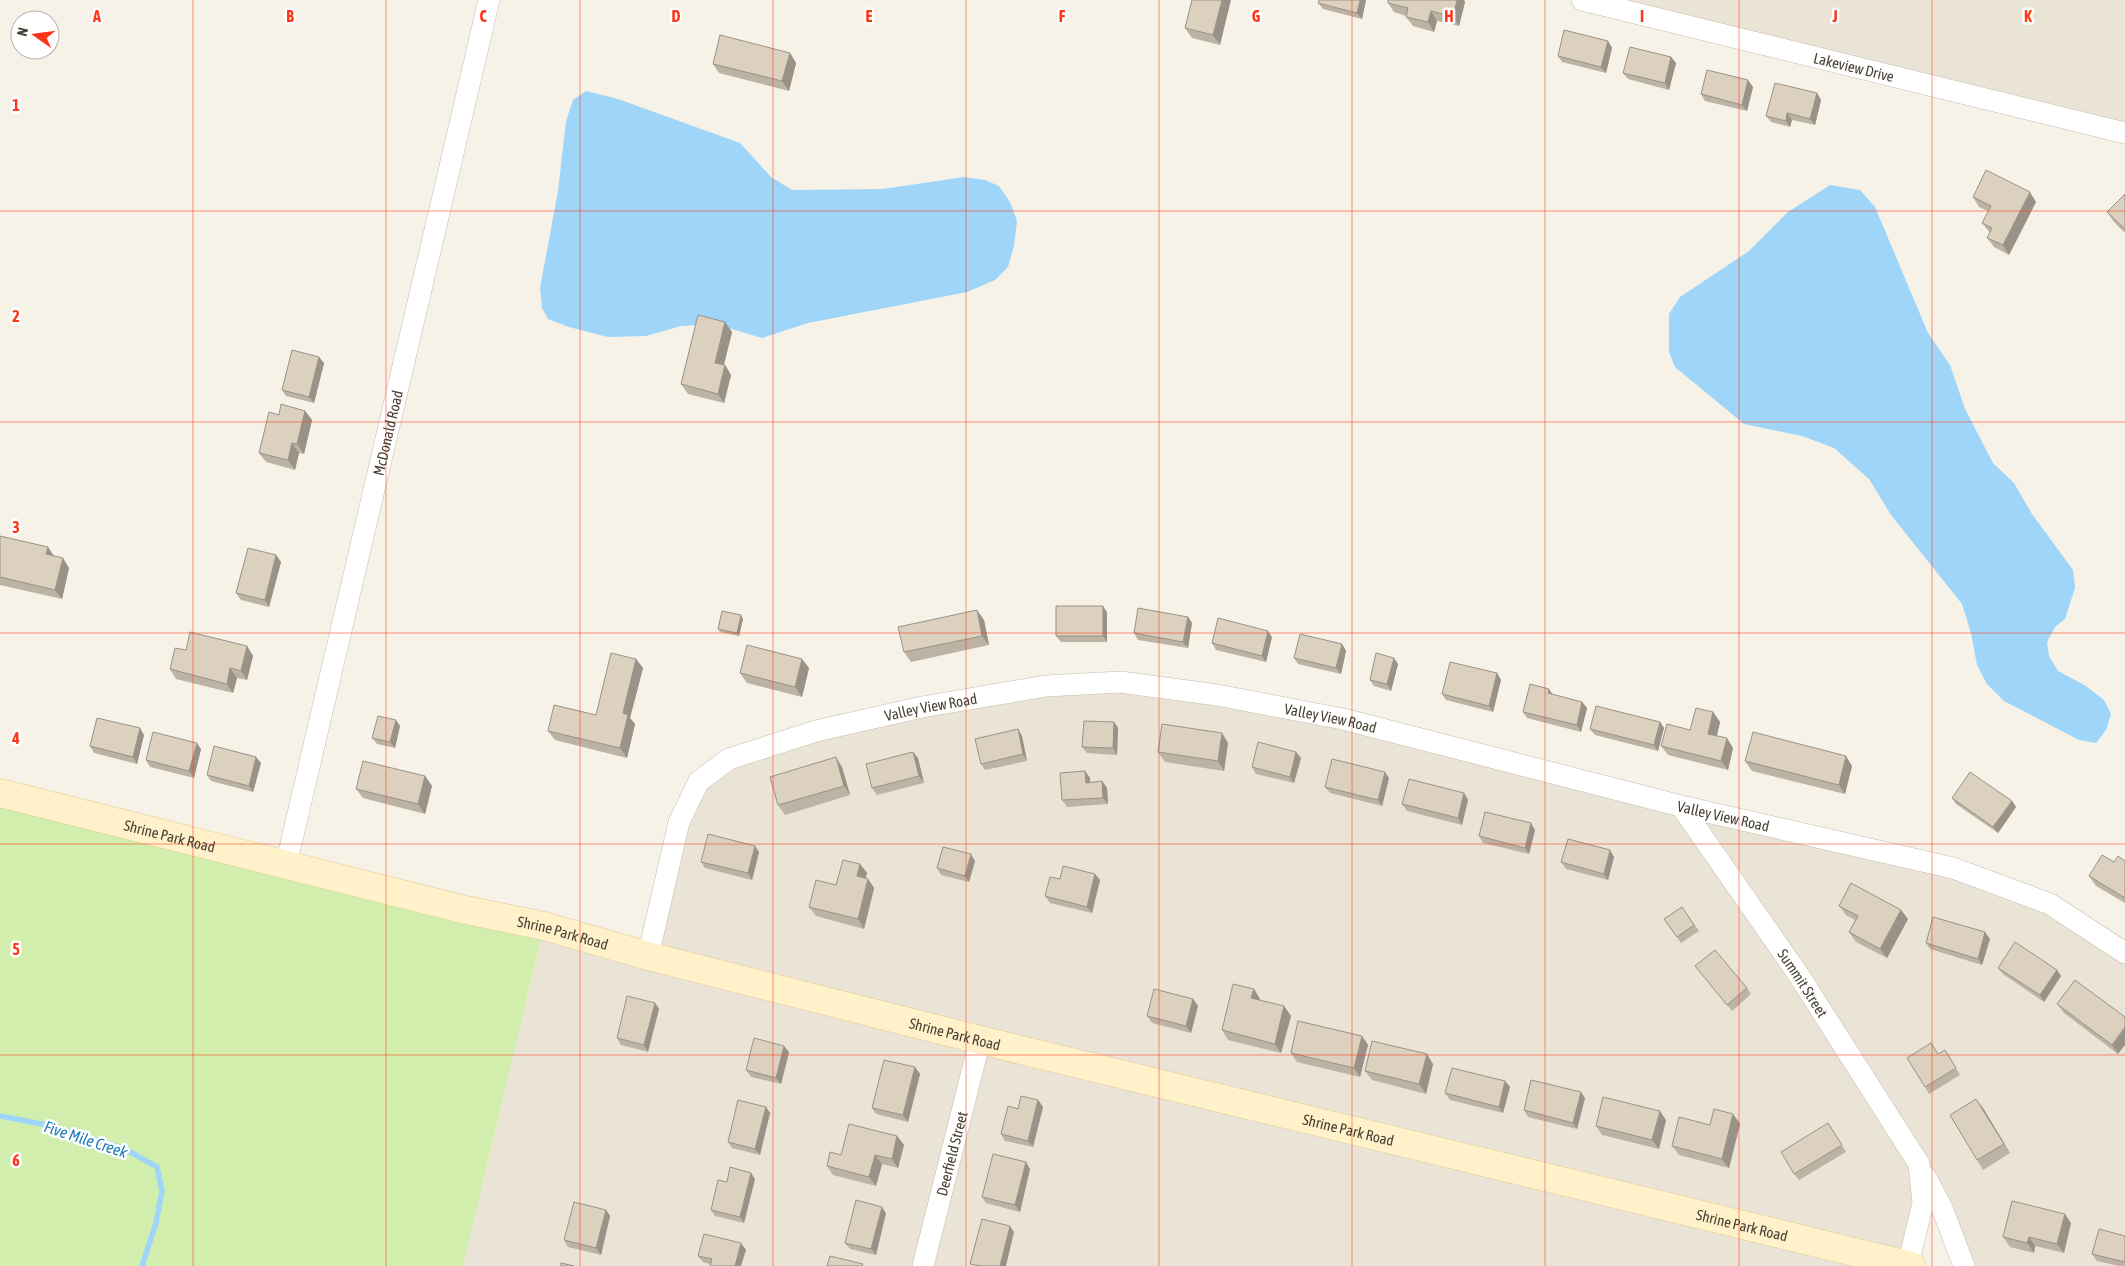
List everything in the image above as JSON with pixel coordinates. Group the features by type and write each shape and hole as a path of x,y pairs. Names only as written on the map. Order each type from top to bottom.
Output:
{"street":[{"name":"McDonald Road","path":"286,865 489,0"},
{"name":"Lakeview Drive","path":"1582,0 2125,133"},
{"name":"Valley View Road","path":"648,956 679,822 699,781 729,759 816,731 912,709 1046,686 1120,682 1217,695 1343,719 1681,806 1953,868 2050,904 2125,953"},
{"name":"Shrine Park Road","path":"0,793 466,910 544,926 648,956 980,1040 1910,1266"},
{"name":"Summit Street","path":"1681,806 1798,974 1919,1164 1942,1208 1964,1266"},
{"name":"Deerfield Street","path":"923,1266 980,1040"},
{"name":"Summit Street","path":"1910,1266 1923,1202 1919,1164"}],"shaded area":[{"path":"1582,0 2125,0 2125,133"},
{"path":"1120,682 1343,719 2050,904 2125,953 2125,1266 1964,1266 1919,1166 1912,1266 463,1266 544,926 648,956 699,781 816,731"}],"green space":[{"path":"0,793 544,926 463,1266 0,1266"}],"water":[{"path":"586,91 618,99 740,143 771,177 792,190 883,189 964,177 985,180 999,186 1010,202 1017,221 1014,246 1008,267 995,280 967,292 808,323 762,338 715,324 681,326 646,336 608,337 569,327 548,319 542,308 540,288 558,191 566,121 573,100"},
{"path":"1830,185 1860,190 1875,207 1928,333 1950,365 1965,409 1993,463 2014,483 2032,514 2073,570 2075,588 2065,619 2055,627 2047,642 2049,656 2058,671 2086,686 2104,700 2111,714 2106,730 2096,743 2079,740 2004,701 1987,684 1977,665 1971,633 1962,604 1891,515 1869,479 1834,448 1802,436 1744,424 1675,367 1669,352 1669,314 1680,297 1749,251 1788,212"}],"building":[{"path":"1192,0 1222,0 1213,35 1185,28"},
{"path":"1319,0 1360,0 1357,13 1318,3"},
{"path":"1388,0 1457,0 1453,17 1431,11 1428,22 1406,17 1408,8 1388,3"},
{"path":"1564,30 1608,41 1601,67 1558,56"},
{"path":"720,35 790,53 782,81 713,64"},
{"path":"1630,47 1671,57 1665,83 1623,73"},
{"path":"1707,70 1748,80 1742,105 1701,94"},
{"path":"1775,83 1817,93 1810,119 1787,113 1786,121 1766,116"},
{"path":"1986,170 2030,192 2003,245 1987,238 1992,228 1982,223 1991,206 1973,197"},
{"path":"2125,194 2125,229 2107,212"},
{"path":"698,315 725,322 715,363 725,365 718,394 681,384"},
{"path":"292,350 319,357 309,397 282,390"},
{"path":"281,404 305,411 297,444 292,443 288,460 259,453 269,412 279,415"},
{"path":"0,536 48,547 46,554 63,558 55,590 0,577"},
{"path":"248,548 276,555 265,600 236,593"},
{"path":"1056,606 1103,606 1103,636 1056,636"},
{"path":"1138,608 1188,617 1183,642 1134,633"},
{"path":"977,610 982,636 904,652 898,627"},
{"path":"722,611 741,615 737,633 718,629"},
{"path":"1218,618 1268,631 1262,656 1212,643"},
{"path":"190,632 247,646 241,671 230,668 227,684 170,669 175,648 186,650"},
{"path":"1300,634 1342,644 1336,668 1294,658"},
{"path":"747,645 802,659 795,687 740,673"},
{"path":"611,653 636,659 623,713 628,715 620,748 548,731 554,705 596,715"},
{"path":"1376,653 1394,658 1387,684 1370,680"},
{"path":"1450,662 1497,673 1489,706 1442,694"},
{"path":"1530,684 1549,689 1548,693 1582,702 1577,725 1523,712"},
{"path":"1596,706 1660,722 1654,745 1590,729"},
{"path":"1696,708 1713,712 1708,734 1727,738 1721,761 1661,746 1667,724 1690,730"},
{"path":"378,716 396,720 390,742 372,738"},
{"path":"97,718 140,728 133,757 90,746"},
{"path":"1084,721 1114,722 1113,748 1082,747"},
{"path":"1162,724 1222,733 1218,761 1158,752"},
{"path":"1018,729 1023,754 981,764 975,739"},
{"path":"153,732 197,743 189,771 146,760"},
{"path":"1753,732 1846,756 1839,785 1745,761"},
{"path":"1258,742 1296,752 1290,777 1252,767"},
{"path":"214,746 256,757 249,786 207,775"},
{"path":"913,752 919,776 872,788 866,764"},
{"path":"836,757 844,786 778,805 770,777"},
{"path":"1332,759 1385,772 1378,800 1325,787"},
{"path":"363,761 425,776 418,804 356,789"},
{"path":"1085,771 1086,783 1102,781 1103,798 1062,800 1060,773"},
{"path":"1970,772 2012,801 1993,827 1952,798"},
{"path":"1409,779 1464,793 1458,818 1402,804"},
{"path":"1485,812 1531,823 1525,848 1479,836"},
{"path":"708,834 755,846 748,873 701,862"},
{"path":"1568,839 1610,850 1604,874 1561,862"},
{"path":"943,847 971,854 965,876 937,868"},
{"path":"2102,855 2114,862 2118,856 2125,861 2125,898 2089,876"},
{"path":"843,860 860,864 857,876 868,879 858,919 809,907 816,880 836,885"},
{"path":"1063,866 1095,874 1087,907 1045,896 1050,877 1060,879"},
{"path":"1851,883 1901,910 1880,949 1849,932 1858,916 1839,906"},
{"path":"1682,907 1694,925 1677,937 1664,919"},
{"path":"1933,917 1985,932 1978,959 1926,943"},
{"path":"2015,942 2057,970 2040,995 1998,968"},
{"path":"1715,950 1747,988 1727,1005 1695,966"},
{"path":"2075,980 2125,1017 2125,1027 2112,1045 2057,1004"},
{"path":"1233,984 1254,989 1251,998 1284,1006 1275,1044 1222,1030"},
{"path":"1154,989 1193,999 1186,1026 1147,1016"},
{"path":"627,996 655,1003 644,1045 617,1038"},
{"path":"1298,1021 1362,1036 1354,1068 1291,1053"},
{"path":"754,1038 784,1046 776,1078 746,1070"},
{"path":"1372,1041 1427,1054 1419,1084 1365,1071"},
{"path":"1931,1043 1938,1054 1945,1050 1956,1068 1925,1087 1907,1058"},
{"path":"884,1060 915,1067 903,1115 872,1108"},
{"path":"1452,1068 1505,1081 1499,1107 1445,1093"},
{"path":"1531,1080 1581,1092 1573,1123 1524,1110"},
{"path":"1021,1096 1038,1100 1028,1141 1001,1134 1008,1106 1018,1109"},
{"path":"1603,1097 1660,1111 1652,1140 1596,1126"},
{"path":"1976,1099 2004,1144 1977,1160 1950,1115"},
{"path":"738,1100 766,1107 755,1149 728,1142"},
{"path":"1714,1109 1733,1114 1722,1159 1672,1146 1679,1117 1710,1125"},
{"path":"1828,1123 1842,1145 1794,1174 1781,1152"},
{"path":"849,1124 897,1136 892,1159 875,1155 869,1177 827,1166 830,1152 841,1155"},
{"path":"993,1154 1026,1162 1015,1205 982,1197"},
{"path":"730,1167 751,1173 740,1217 711,1210 718,1180 727,1182"},
{"path":"856,1200 882,1207 871,1249 845,1243"},
{"path":"2012,1201 2065,1214 2057,1244 2029,1237 2027,1243 2003,1237"},
{"path":"574,1202 606,1210 596,1248 564,1240"},
{"path":"982,1219 1010,1226 1000,1266 970,1264"},
{"path":"2099,1229 2125,1236 2125,1262 2092,1254"},
{"path":"704,1234 741,1243 735,1266 710,1266 712,1259 698,1256"},
{"path":"830,1256 863,1264 862,1266 827,1266"},
{"path":"561,1263 574,1266 561,1266"}],"waterway":[{"name":"Five Mile Creek","path":"0,1116 52,1126 125,1149 157,1167 162,1191 156,1223 142,1266"}]}
